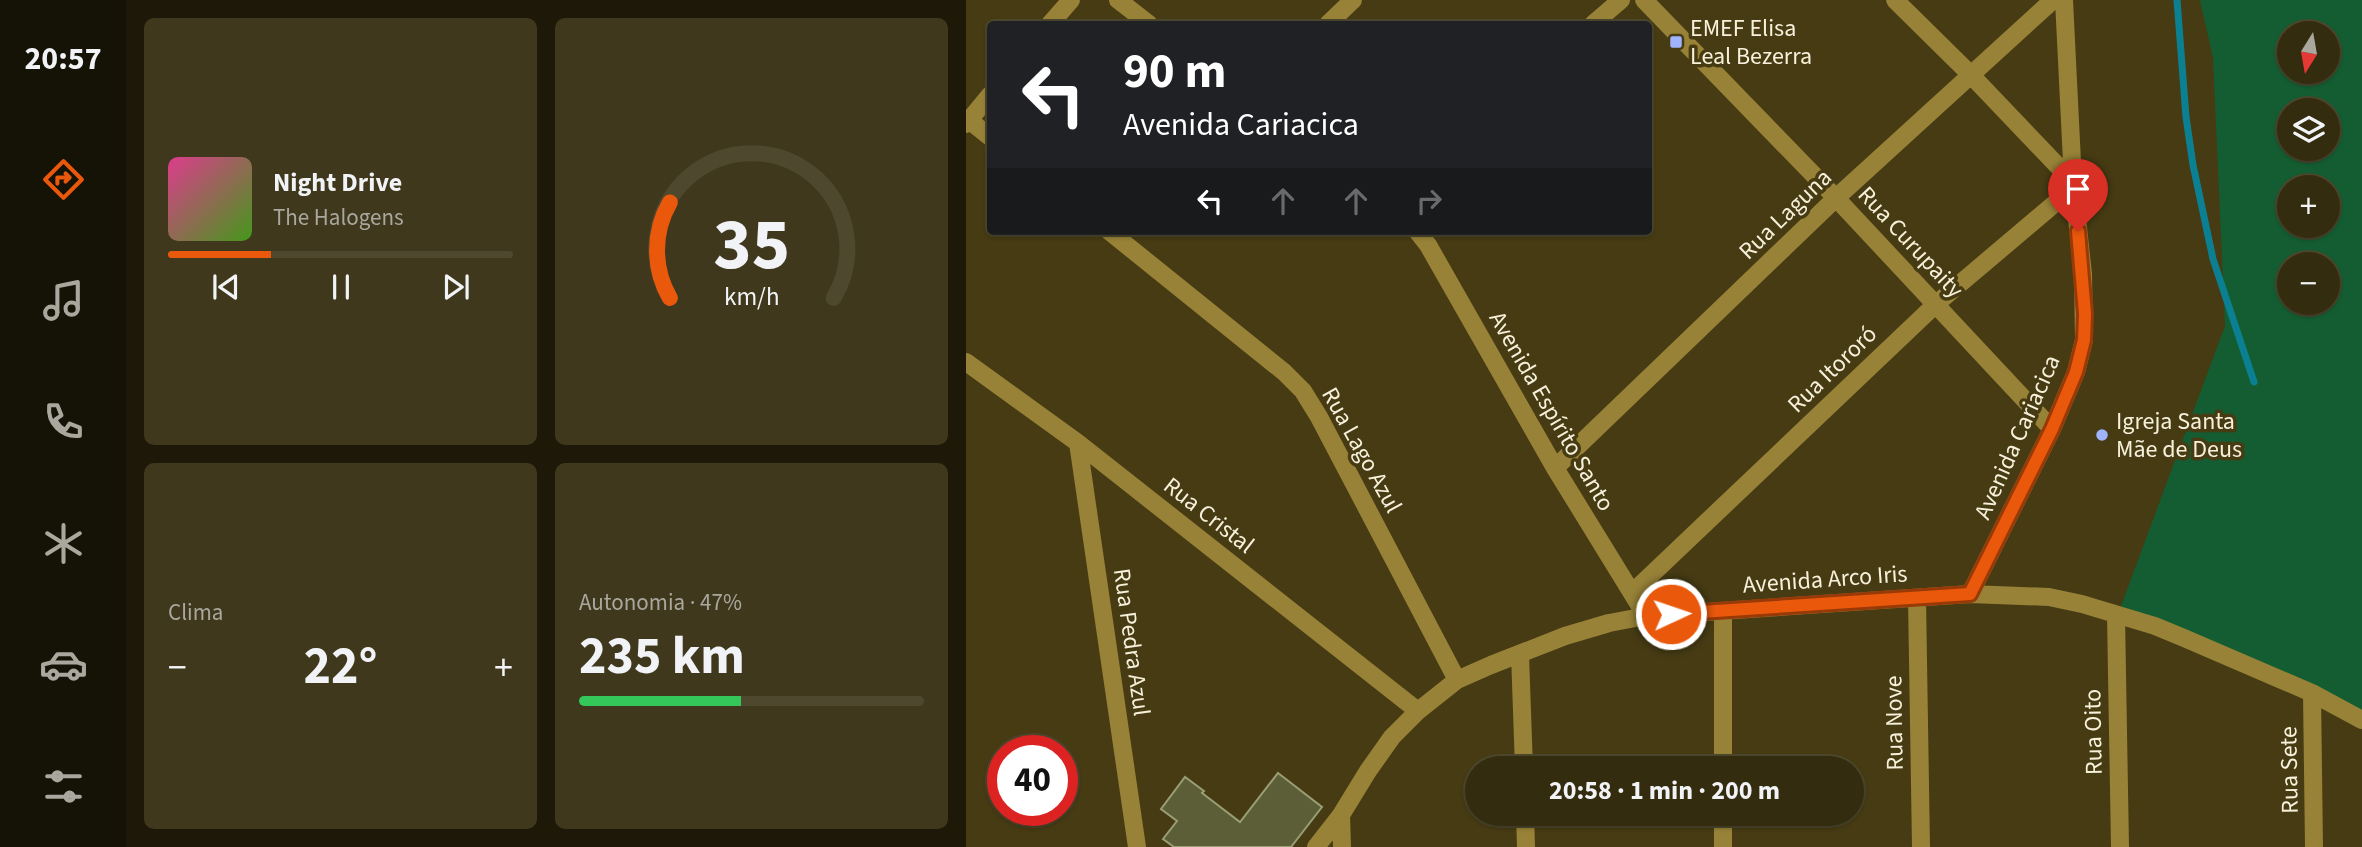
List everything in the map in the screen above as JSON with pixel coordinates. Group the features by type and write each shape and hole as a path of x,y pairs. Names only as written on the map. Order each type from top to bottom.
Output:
{"street":[{"path":"1053,21 1071,0"},
{"path":"1118,0 1145,21"},
{"path":"1331,21 1353,0"},
{"path":"1596,21 1621,0"},
{"name":"Rua Curupaity","path":"1644,0 1836,198 2052,429"},
{"path":"1895,0 1970,74 2073,185"},
{"name":"Rua Laguna","path":"1555,468 1836,198 2053,0"},
{"name":"Avenida Cariacica","path":"1970,594 2052,429 2076,372 2084,340 2083,274 2073,185 2064,0"},
{"path":"987,99 968,122 987,135"},
{"name":"Rua Itororó","path":"1632,593 1936,304 2073,185"},
{"name":"Rua Lago Azul","path":"1114,235 1276,365 1303,391 1457,680"},
{"name":"Avenida Espírito Santo","path":"1420,235 1445,274 1555,468 1646,615"},
{"name":"Rua Cristal","path":"966,362 1078,443 1418,711"},
{"name":"Rua Pedra Azul","path":"1078,443 1137,847"},
{"name":"Avenida Arco Iris","path":"1316,847 1341,815 1392,737 1418,711 1457,680 1565,636 1646,615 1970,594 2049,597 2155,626 2312,693 2362,720"},
{"name":"Rua Nove","path":"1917,598 1921,847"},
{"path":"1723,611 1723,756"},
{"name":"Rua Oito","path":"2116,615 2120,847"},
{"path":"1520,654 1524,756"},
{"name":"Rua Sete","path":"2312,693 2314,847"},
{"path":"1341,815 1342,847"},
{"path":"1525,826 1526,847"},
{"path":"1723,826 1723,847"}],"green space":[{"path":"2200,0 2362,0 2362,719 2118,614 2225,326 2213,58"}],"building":[{"path":"1278,773 1322,807 1291,847 1174,847 1163,839 1177,821 1161,809 1185,777 1240,822"}],"waterway":[{"path":"2177,0 2186,117 2193,165 2213,259 2254,382"}],"place":[{"name":"EMEF Elisa Leal Bezerra","path":"1676,42"},
{"name":"Igreja Santa Mãe de Deus","path":"2102,435"}],"route":[{"path":"1671,614 1970,594 2052,429 2076,372 2084,340 2085,314 2078,231"}]}
